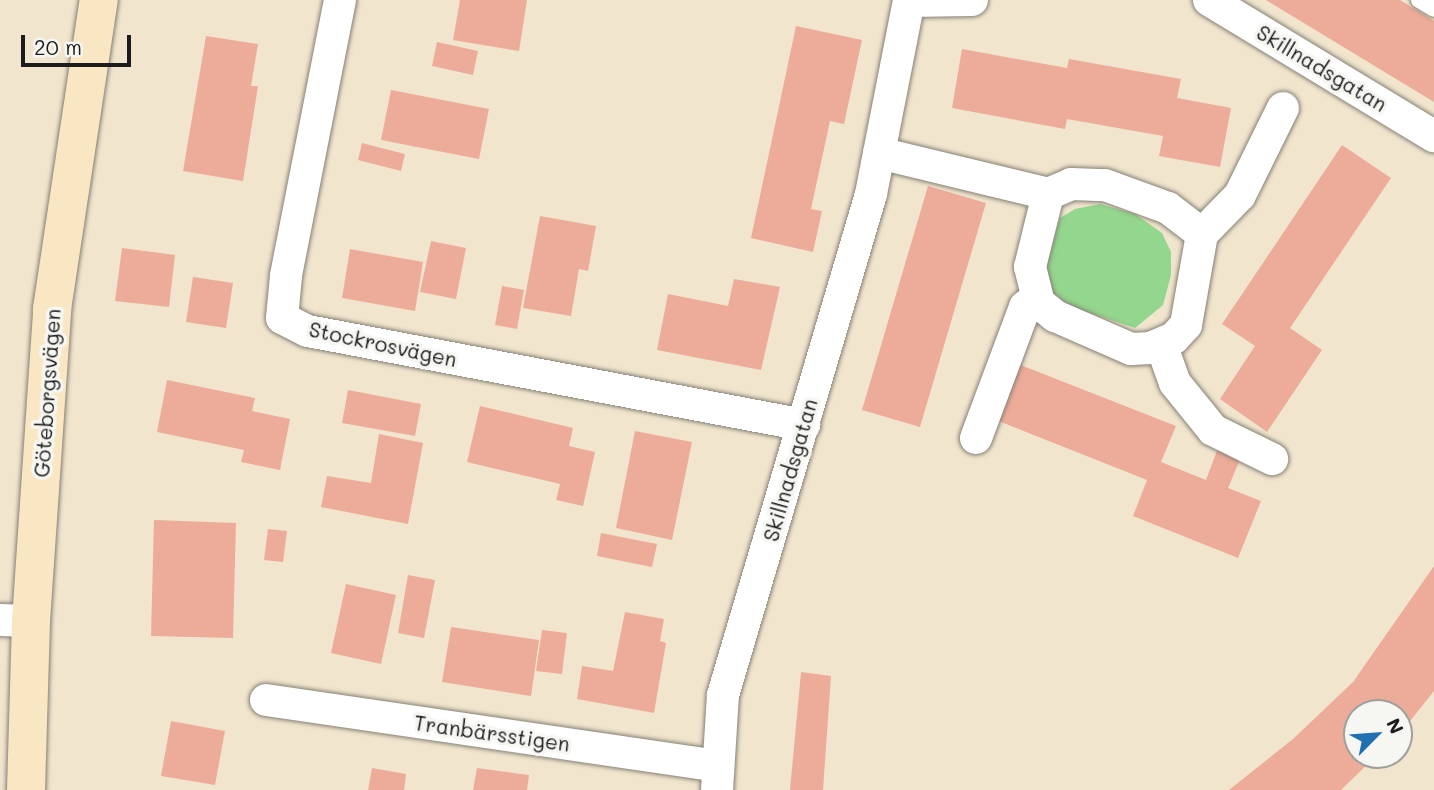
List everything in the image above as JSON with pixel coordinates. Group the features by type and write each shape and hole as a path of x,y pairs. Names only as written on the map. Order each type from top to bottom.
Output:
{"street":[{"name":"Göteborgsvägen","path":"26,790 16,621 52,309 99,0"},
{"name":"Stockrosvägen","path":"340,0 286,276 282,318 308,331 804,425"},
{"name":"Skillnadsgatan","path":"717,778 723,695 804,425 879,153 909,1 972,0"},
{"name":"Skillnadsgatan","path":"1209,0 1434,136"},
{"path":"1048,194 1030,267 1037,298 1055,316 1131,349 1161,344 1186,325 1202,234 1240,195 1283,108"},
{"path":"879,153 1048,194 1071,184 1105,185 1168,208 1202,234"},
{"path":"976,438 1024,307 1037,298"},
{"path":"1161,344 1175,383 1213,430 1272,459"},
{"name":"Tranbärsstigen","path":"266,700 717,778"}],"lane":[{"path":"1419,0 1434,9"}],"green space":[{"path":"1100,204 1135,214 1162,233 1171,252 1171,275 1163,305 1135,328 1072,307 1048,289 1044,268 1060,218 1075,209"}],"building":[{"path":"460,0 527,0 519,51 453,40"},
{"path":"1266,0 1400,0 1434,21 1434,102"},
{"path":"796,26 862,40 844,124 830,121 811,209 822,211 813,252 751,238"},
{"path":"206,36 258,44 251,86 258,86 243,181 183,171"},
{"path":"437,42 478,51 473,75 432,66"},
{"path":"962,49 1067,68 1069,59 1181,79 1177,98 1231,108 1220,167 1159,156 1163,136 1067,119 1065,129 952,108"},
{"path":"391,90 489,109 479,159 381,140"},
{"path":"362,143 405,154 401,171 358,160"},
{"path":"1342,145 1391,178 1290,328 1322,350 1267,432 1220,399 1255,346 1222,324"},
{"path":"928,186 986,203 920,427 862,410"},
{"path":"540,216 596,226 588,271 579,269 571,316 523,308"},
{"path":"431,241 466,248 456,299 420,292"},
{"path":"122,248 175,255 169,307 115,301"},
{"path":"350,249 423,262 415,311 342,298"},
{"path":"193,277 233,283 226,328 186,322"},
{"path":"734,279 780,287 761,370 657,350 668,294 728,306"},
{"path":"502,286 524,290 517,329 495,325"},
{"path":"1018,364 1176,426 1161,462 1206,480 1218,448 1241,457 1228,488 1261,501 1238,558 1133,516 1147,480 996,420"},
{"path":"167,380 255,398 252,411 290,419 280,470 241,462 244,450 157,432"},
{"path":"348,390 421,404 415,436 342,423"},
{"path":"480,406 573,428 569,446 595,452 583,506 556,500 560,484 467,462"},
{"path":"635,431 692,442 672,540 616,528"},
{"path":"379,434 423,443 408,524 321,507 327,476 371,483"},
{"path":"154,520 236,523 233,638 151,636"},
{"path":"268,529 287,531 283,562 264,560"},
{"path":"601,533 657,544 652,567 597,556"},
{"path":"1434,566 1434,691 1413,717 1413,699 1343,699 1343,769 1363,769 1341,790 1229,790 1293,739 1353,682"},
{"path":"408,575 435,580 424,638 398,633"},
{"path":"346,584 396,595 381,664 331,653"},
{"path":"625,612 664,619 660,641 666,643 654,713 577,699 582,666 613,671"},
{"path":"451,627 539,640 531,696 442,682"},
{"path":"542,630 567,633 562,674 536,671"},
{"path":"801,672 831,676 823,790 790,790"},
{"path":"171,721 225,731 215,785 161,776"},
{"path":"372,768 406,774 404,790 368,790"},
{"path":"477,768 529,775 527,790 473,790"}]}
